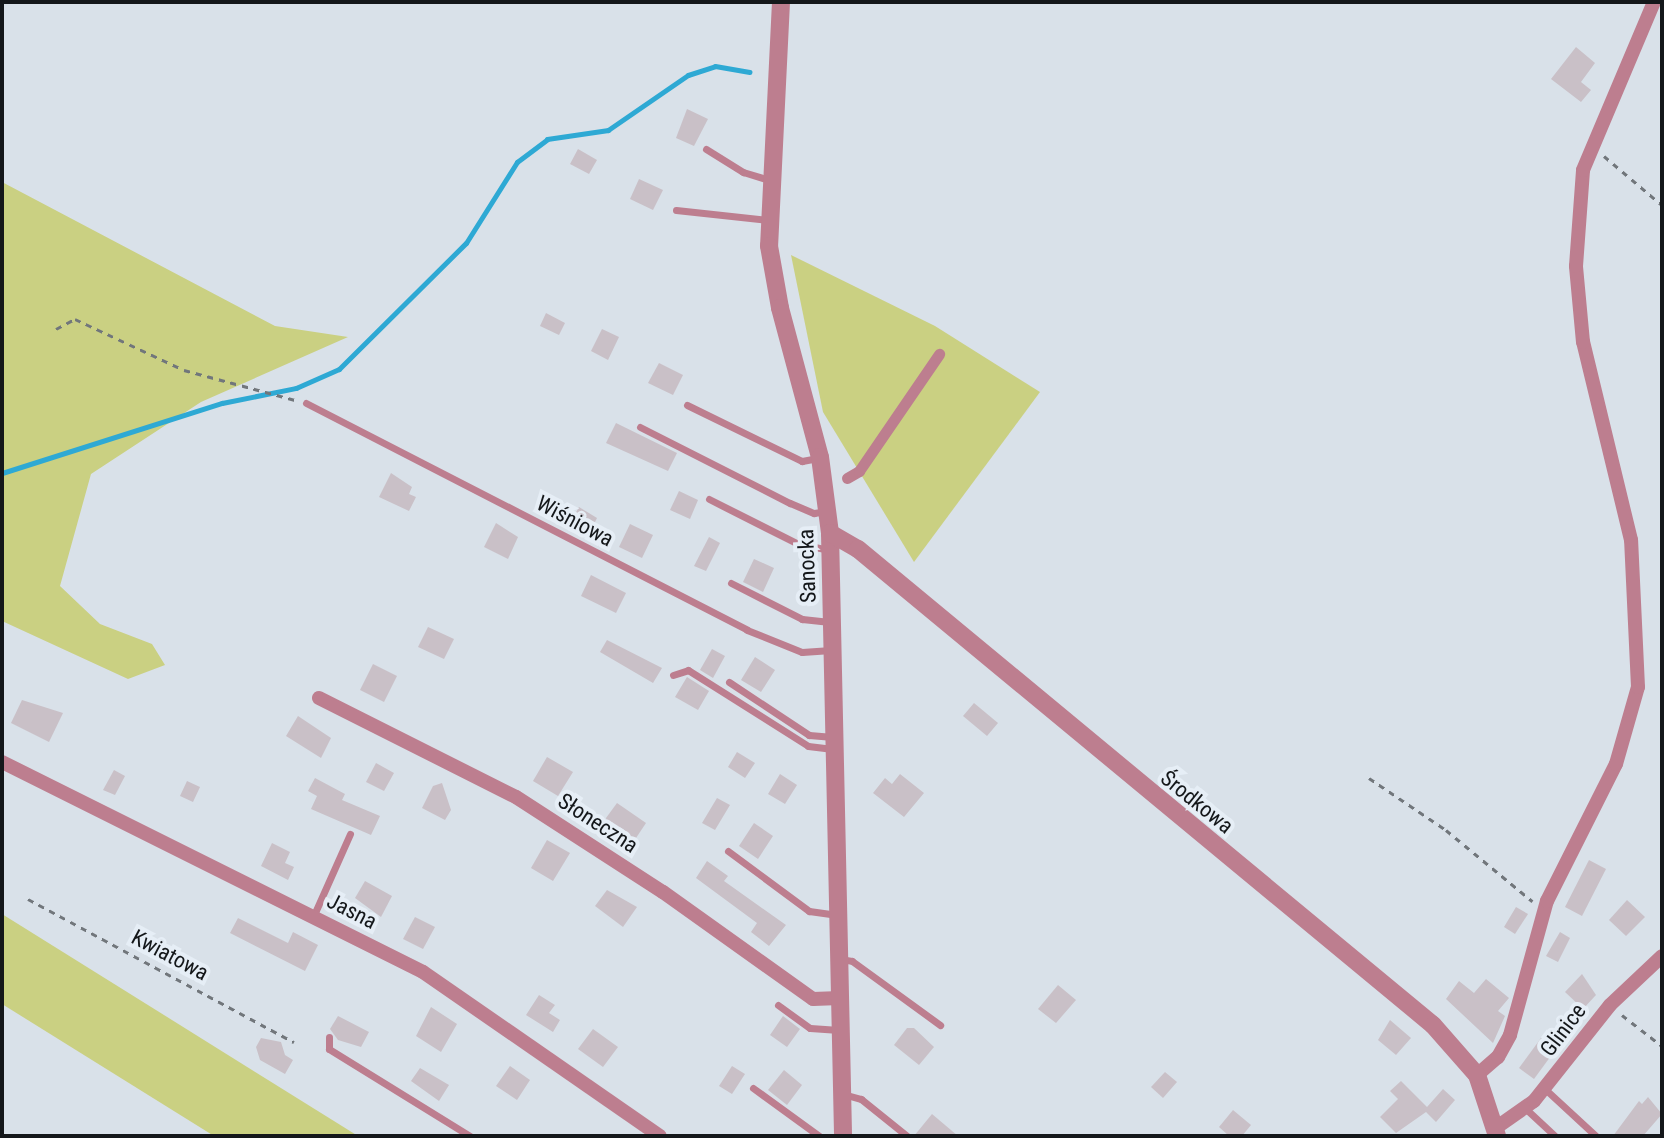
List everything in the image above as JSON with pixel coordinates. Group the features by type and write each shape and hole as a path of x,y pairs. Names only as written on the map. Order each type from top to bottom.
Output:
{"street":[{"name":"Sanocka","path":"781,2 768,220 774,284 820,457 828,511 843,1136"},
{"path":"1477,1075 1498,1057 1510,1035 1544,911 1616,764 1638,687 1631,540 1591,382 1578,308 1578,190 1592,146 1654,2"},
{"path":"847,478 859,471 939,354"},
{"name":"Środkowa","path":"830,542 858,549 1159,802 1345,948 1433,1025 1477,1075 1497,1132"},
{"name":"Słoneczna","path":"319,698 516,797 651,884 813,999 840,998"},
{"name":"Jasna","path":"2,762 449,988 660,1136"},
{"name":"Glinice","path":"1497,1132 1545,1089 1610,1005 1662,956"}],"lane":[{"path":"706,149 743,172 769,180"},
{"path":"676,210 768,220"},
{"name":"Wiśniowa","path":"306,403 747,630 802,652 833,650"},
{"path":"687,405 802,461 820,457"},
{"path":"640,427 790,503 814,513 828,511"},
{"path":"709,499 796,543 830,542"},
{"path":"731,583 802,619 832,622"},
{"path":"673,675 688,670 808,746 835,743"},
{"path":"729,682 809,735 835,743"},
{"path":"313,917 350,834"},
{"path":"728,851 809,911 839,915"},
{"path":"839,959 852,961 940,1025"},
{"path":"778,1005 810,1028 841,1030"},
{"path":"329,1037 329,1049 470,1136"},
{"path":"753,1088 819,1136"},
{"path":"1545,1089 1596,1136"},
{"path":"842,1094 861,1099 907,1136"},
{"path":"1525,1108 1555,1136"}],"path":[{"path":"1592,146 1662,205"},
{"path":"56,329 75,319 184,370 306,403"},
{"path":"1369,778 1446,830 1544,911"},
{"name":"Kwiatowa","path":"28,899 294,1042"},
{"path":"1610,1005 1662,1046"}],"green space":[{"path":"2,182 275,326 348,337 201,402 91,474 60,586 100,624 152,644 165,665 128,679 2,621"},
{"path":"791,255 935,326 1040,392 914,562 823,412"},
{"path":"2,914 358,1136 214,1136 2,1004"}],"building":[{"path":"1576,47 1595,63 1581,82 1591,90 1581,102 1551,79"},
{"path":"687,109 708,119 694,146 676,138"},
{"path":"578,149 597,160 589,174 570,164"},
{"path":"639,179 663,190 653,210 630,199"},
{"path":"546,313 565,323 559,335 540,326"},
{"path":"602,329 619,337 608,360 591,351"},
{"path":"659,363 683,375 673,395 648,383"},
{"path":"616,423 677,453 668,471 606,443"},
{"path":"391,473 412,487 409,494 416,497 409,511 379,497"},
{"path":"679,491 698,500 690,519 670,510"},
{"path":"579,507 597,518 589,534 570,523"},
{"path":"496,523 518,537 508,559 484,547"},
{"path":"630,524 653,535 642,558 619,547"},
{"path":"709,537 720,543 706,571 694,566"},
{"path":"754,559 774,568 763,592 743,582"},
{"path":"591,575 626,593 616,613 581,596"},
{"path":"428,627 454,639 444,659 418,647"},
{"path":"607,640 662,668 653,683 600,652"},
{"path":"712,649 725,656 713,678 700,670"},
{"path":"755,657 775,670 761,692 741,680"},
{"path":"373,664 397,676 384,702 360,690"},
{"path":"687,677 709,691 698,710 675,697"},
{"path":"22,700 63,713 49,742 11,723"},
{"path":"974,703 998,723 987,736 963,716"},
{"path":"298,716 331,738 321,758 286,736"},
{"path":"737,752 755,763 745,778 728,767"},
{"path":"547,757 573,772 558,796 533,781"},
{"path":"376,763 394,773 384,791 366,782"},
{"path":"114,770 125,776 115,795 103,790"},
{"path":"780,774 797,785 785,804 768,794"},
{"path":"900,774 924,793 904,817 873,793 885,778 892,784"},
{"path":"315,778 345,794 342,800 380,816 371,835 311,809 317,796 308,791"},
{"path":"187,781 200,787 193,802 180,796"},
{"path":"442,783 451,810 445,820 422,808 433,786"},
{"path":"717,798 730,805 715,830 702,823"},
{"path":"617,803 646,823 632,844 609,829 606,818"},
{"path":"754,823 773,836 758,859 739,846"},
{"path":"547,840 570,853 553,881 531,868"},
{"path":"272,843 290,852 285,863 294,867 288,880 261,866"},
{"path":"1589,860 1606,869 1582,916 1565,907"},
{"path":"707,861 728,876 724,881 786,925 769,946 751,932 757,923 696,878"},
{"path":"365,881 392,896 381,917 355,898"},
{"path":"607,890 637,907 623,927 595,906"},
{"path":"1627,900 1645,917 1626,936 1609,920"},
{"path":"1516,907 1528,914 1515,934 1504,927"},
{"path":"415,917 435,927 423,949 403,939"},
{"path":"238,918 288,943 293,932 318,945 305,971 230,933"},
{"path":"1560,932 1570,938 1558,962 1546,956"},
{"path":"1582,974 1596,995 1583,1009 1565,992"},
{"path":"1486,979 1509,998 1498,1011 1505,1016 1493,1043 1446,999 1459,981 1474,993"},
{"path":"1058,985 1076,1000 1056,1023 1038,1009"},
{"path":"539,995 555,1005 549,1013 560,1020 553,1032 526,1015"},
{"path":"431,1007 457,1024 441,1052 416,1036"},
{"path":"338,1016 369,1032 361,1047 338,1040 330,1029"},
{"path":"783,1016 800,1029 787,1047 770,1035"},
{"path":"1390,1020 1411,1038 1396,1055 1378,1040"},
{"path":"907,1028 914,1028 934,1047 919,1065 894,1045"},
{"path":"593,1029 618,1047 603,1067 578,1049"},
{"path":"261,1038 281,1042 285,1055 293,1060 285,1074 260,1060 256,1047"},
{"path":"1541,1038 1556,1049 1534,1079 1519,1068"},
{"path":"510,1066 530,1080 517,1100 496,1086"},
{"path":"732,1066 745,1074 732,1094 719,1086"},
{"path":"420,1068 449,1085 439,1101 411,1081"},
{"path":"784,1070 802,1085 787,1105 768,1090"},
{"path":"1165,1072 1177,1082 1163,1098 1151,1087"},
{"path":"1401,1081 1427,1107 1443,1089 1455,1100 1436,1122 1426,1112 1396,1133 1380,1117 1398,1099 1390,1091"},
{"path":"1648,1097 1662,1114 1643,1136 1613,1136 1639,1101 1642,1104"},
{"path":"1233,1110 1251,1125 1242,1136 1229,1136 1219,1127"},
{"path":"932,1114 958,1136 914,1136"}],"waterway":[{"path":"2,473 222,403 296,388 339,369 466,243 517,162 547,139 608,130 688,75 715,66 749,72"}]}
